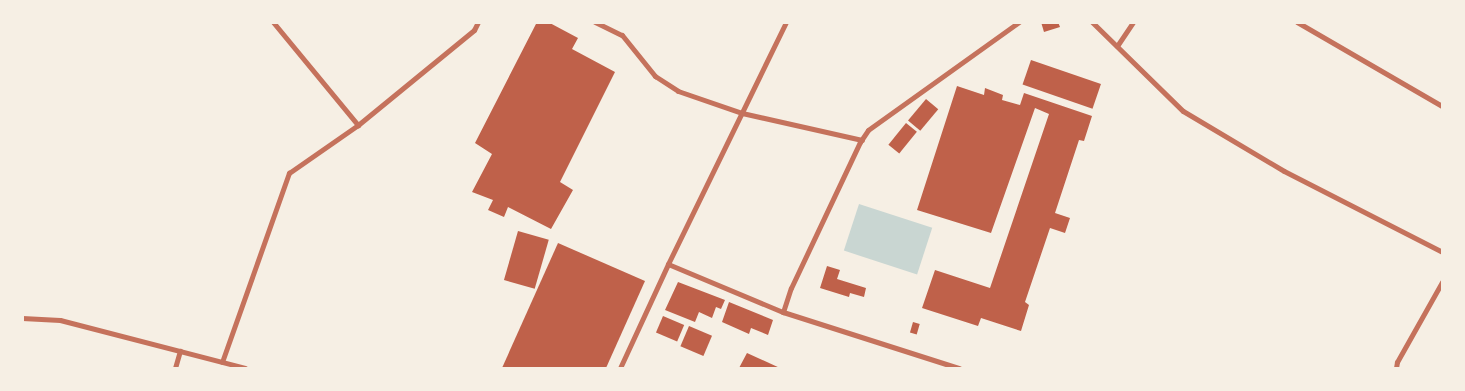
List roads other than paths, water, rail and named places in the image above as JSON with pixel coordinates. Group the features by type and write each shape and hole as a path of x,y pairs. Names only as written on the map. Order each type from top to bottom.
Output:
{"street":[{"path":"273,22 358,125"},
{"path":"222,362 289,173 358,125 474,30 478,22"},
{"path":"595,22 622,35 655,76 678,91 742,114 862,140"},
{"path":"620,368 668,264 786,22"},
{"path":"783,312 791,288 868,130 1019,22"},
{"path":"1092,22 1183,111 1284,172 1442,252"},
{"path":"1117,46 1133,22"},
{"path":"1297,22 1442,106"},
{"path":"668,264 783,312 959,368"},
{"path":"1396,368 1442,282"},
{"path":"22,318 60,320 245,368"},
{"path":"175,368 180,351"}]}
